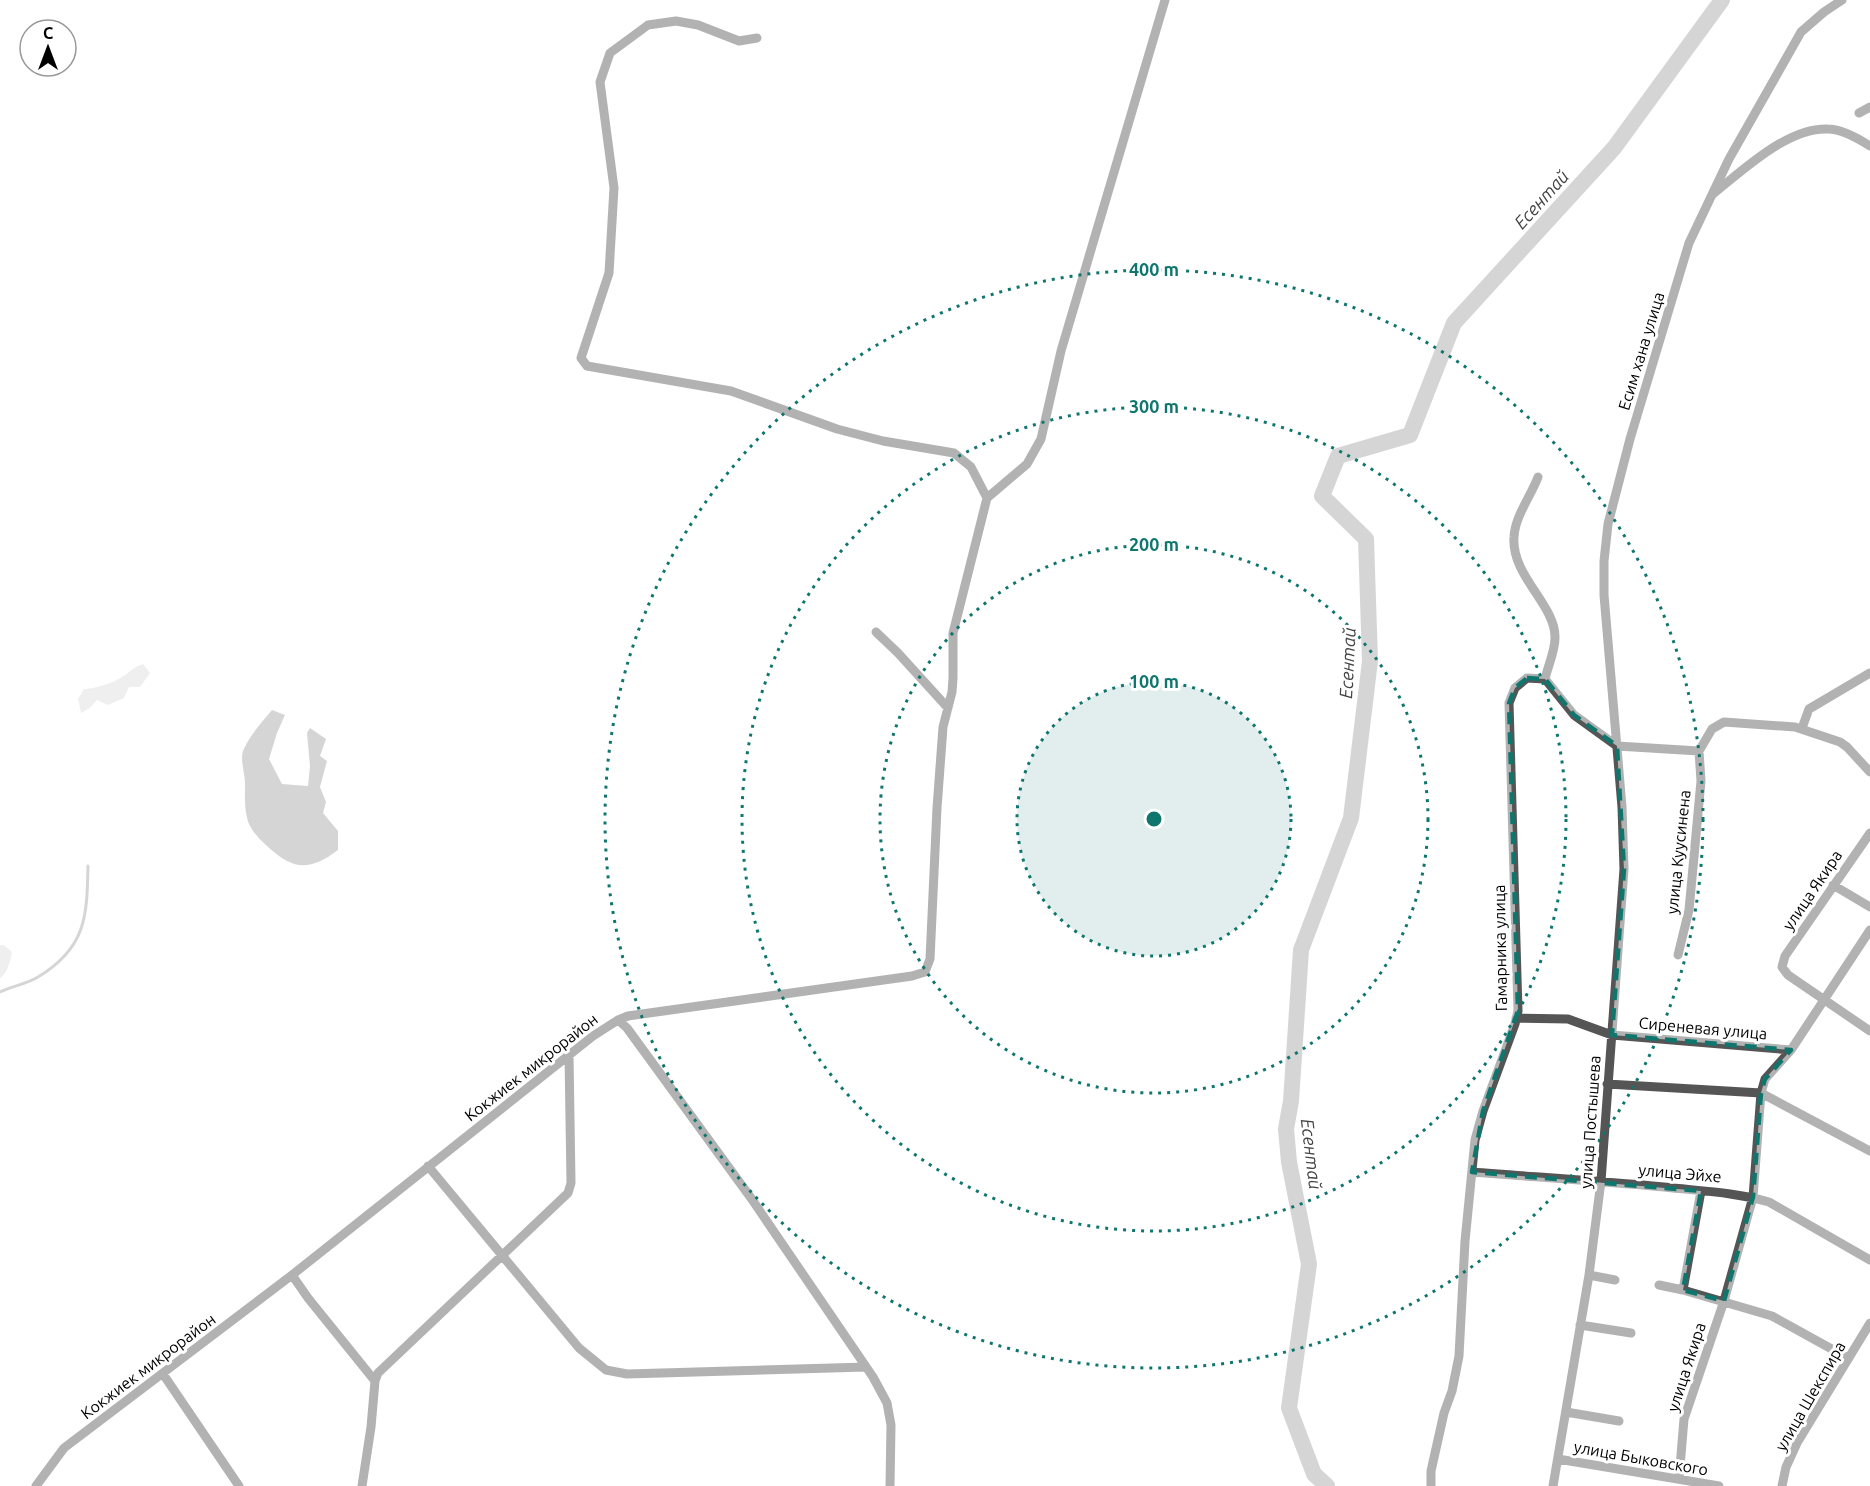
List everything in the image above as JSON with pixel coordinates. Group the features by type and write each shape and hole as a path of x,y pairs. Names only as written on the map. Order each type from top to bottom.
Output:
{"street":[{"path":"618,1020 628,1016 912,976 925,972 930,959 938,796 943,727 953,678 953,633 987,498 1027,464 1041,439 1061,351 1165,0"},
{"name":"Есим хана улица","path":"1618,757 1604,595 1604,561 1608,524 1630,439 1689,243 1711,195 1801,32 1842,0"},
{"path":"757,38 739,41 698,25 676,21 648,25 610,53 600,82 614,188 609,273 581,358 587,366 731,391 837,429 883,441 954,453 971,467 987,498"},
{"path":"1859,113 1870,107"},
{"path":"1711,195 1752,163 1794,135 1828,129 1858,138 1870,146"},
{"path":"1538,477 1533,492 1523,507 1514,536 1515,552 1526,580 1554,626 1555,640 1545,679 1574,715 1617,746 1699,751 1712,729 1724,722 1802,728 1847,747 1870,772"},
{"path":"876,632 948,708"},
{"path":"1802,728 1809,708 1870,674"},
{"name":"Гамарника улица","path":"1431,1486 1431,1471 1459,1356 1465,1241 1475,1140 1516,1018 1509,703 1515,688 1527,678 1545,679"},
{"name":"улица Куусинена","path":"1678,955 1689,910 1701,781 1699,751"},
{"name":"улица Постышева","path":"1553,1486 1589,1275 1601,1181 1624,869 1618,757"},
{"name":"улица Якира","path":"1826,1000 1788,975 1782,966 1785,956 1870,832"},
{"path":"1833,885 1870,908"},
{"name":"Сиреневая улица","path":"1762,1091 1765,1078 1791,1050 1870,930"},
{"path":"1826,1000 1870,1031"},
{"name":"Сиреневая улица","path":"1516,1018 1568,1019 1612,1035 1791,1050"},
{"name":"Кокжиек микрорайон","path":"36,1486 64,1448 292,1275 569,1055 618,1020 627,1028 751,1198 866,1367 887,1403 891,1425 890,1486"},
{"path":"362,1486 375,1381 378,1373 568,1193 571,1183 569,1055"},
{"path":"1607,1084 1762,1091 1870,1151"},
{"name":"улица Якира","path":"1679,1479 1684,1419 1724,1301 1753,1197 1762,1091"},
{"path":"428,1166 579,1348 606,1370 627,1374 866,1367"},
{"name":"улица Эйхе","path":"1472,1172 1601,1181 1753,1197 1768,1202 1870,1260"},
{"path":"1683,1290 1701,1191"},
{"path":"292,1275 375,1381"},
{"path":"1589,1275 1615,1280"},
{"path":"1659,1286 1683,1290 1772,1316 1848,1358"},
{"name":"улица Шекспира","path":"1782,1486 1786,1467 1797,1443 1870,1323"},
{"path":"1580,1325 1631,1333"},
{"path":"163,1374 239,1486"},
{"path":"1566,1412 1619,1421"},
{"name":"улица Быковского","path":"1558,1459 1719,1486"}],"highlighted area":[{"path":"1527,678 1545,679 1574,715 1617,746 1624,869 1612,1035 1791,1050 1765,1079 1761,1093 1753,1197 1724,1301 1683,1290 1701,1191 1472,1172 1483,1111 1518,1011 1509,703 1515,688"}],"shaded area":[{"path":"143,664 150,673 140,687 129,687 124,698 108,705 97,700 81,713 78,699 84,689 114,681"},
{"path":"272,710 285,715 269,759 282,784 308,786 310,766 307,733 310,728 326,739 320,756 327,761 320,787 326,802 323,813 338,831 338,850 309,865 293,863 275,853 256,835 247,819 242,755 252,735"},
{"path":"0,945 4,945 12,952 7,970 0,978"}],"waterway":[{"name":"Есентай","path":"1327,1486 1314,1474 1289,1408 1309,1264 1289,1162 1286,1129 1291,1101 1301,950 1351,818 1370,661 1366,539 1322,496 1338,456 1410,435 1454,323 1614,148 1722,0"},
{"path":"0,992 38,977 66,955 75,943 81,930 87,901 88,866"}]}
